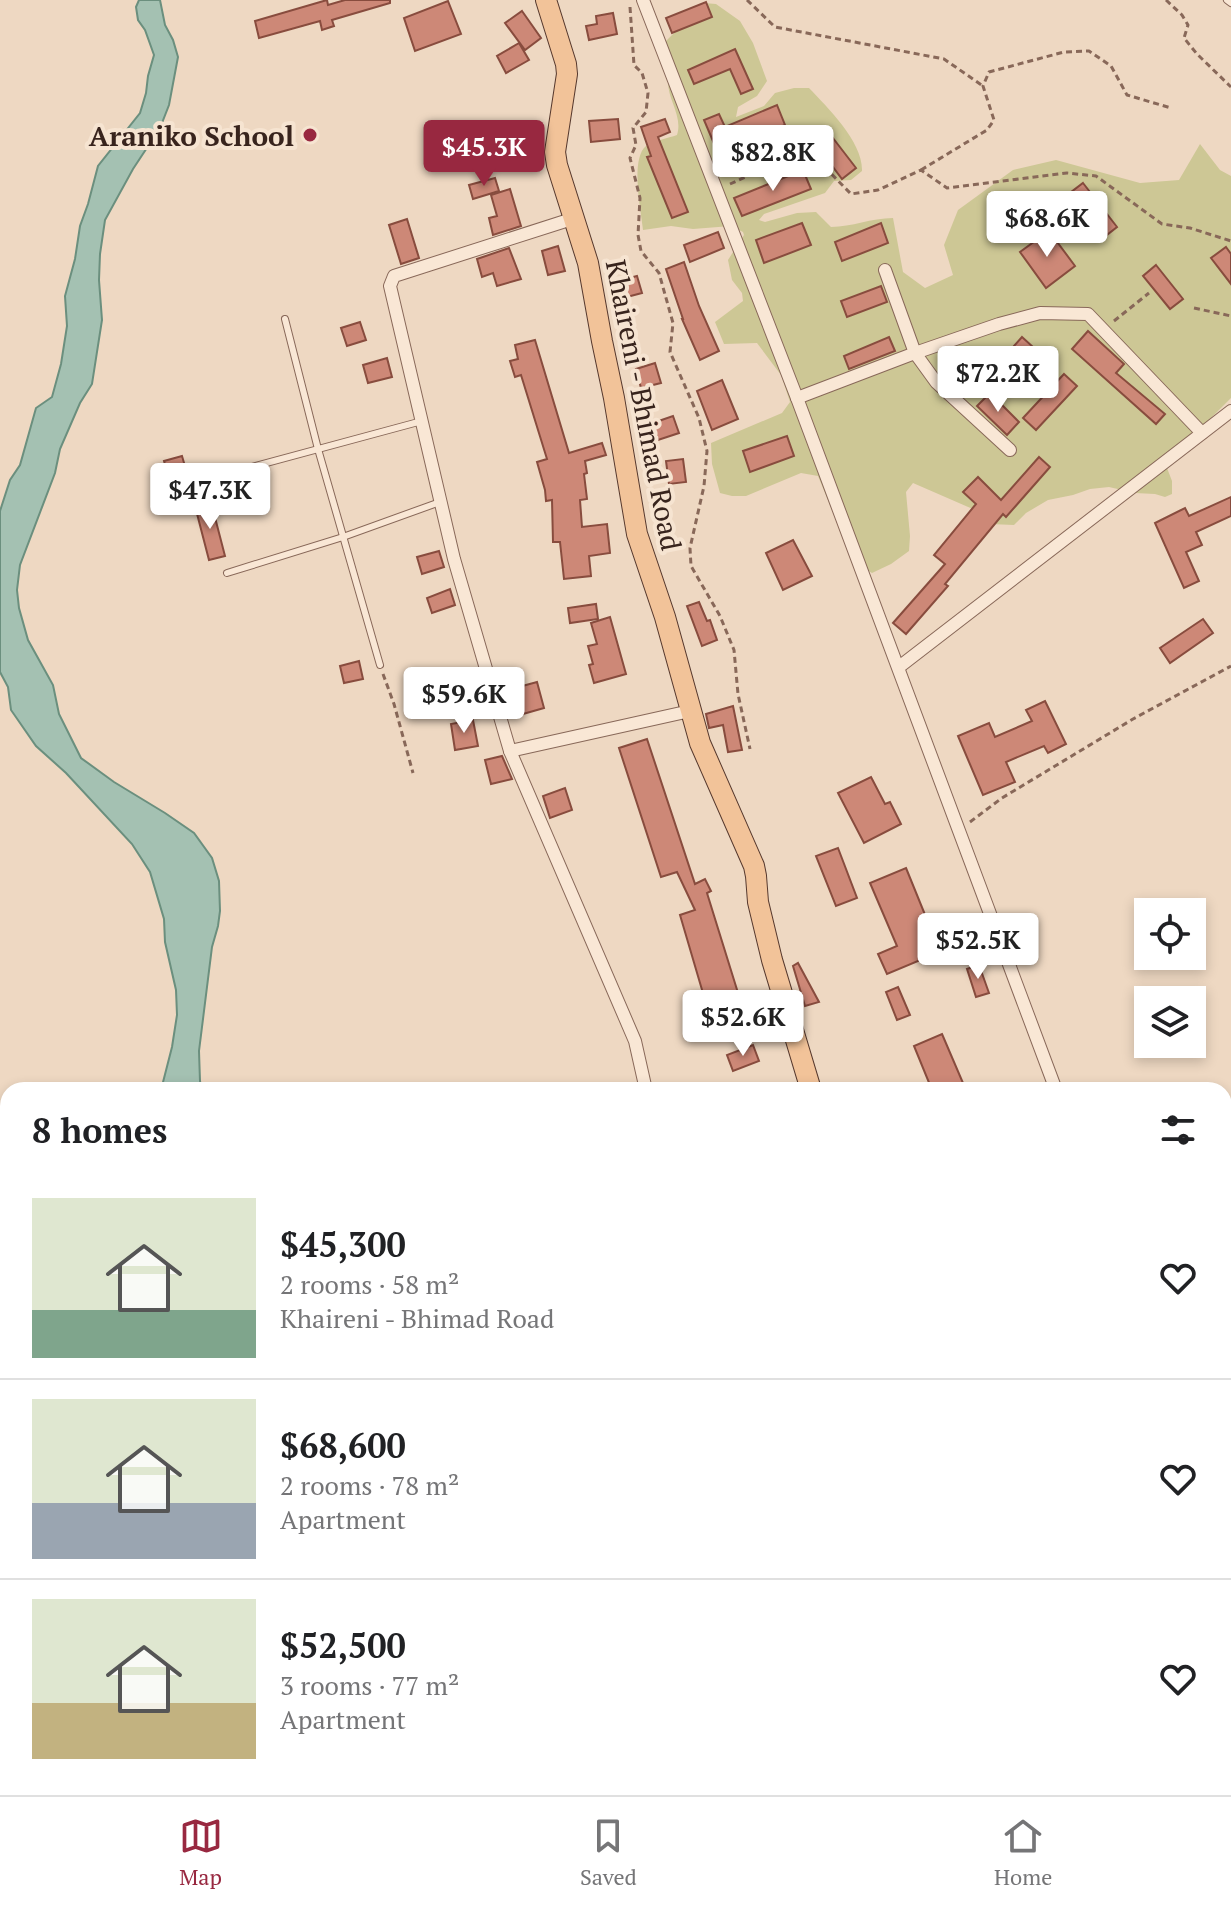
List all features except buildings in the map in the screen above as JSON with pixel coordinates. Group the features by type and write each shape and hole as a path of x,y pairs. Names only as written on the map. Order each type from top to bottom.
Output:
{"main road":[{"name":"Khaireni - Bhimad Road","path":"546,0 567,74 555,152 557,165 588,263 637,534 665,617 700,743 754,866 758,902 772,960 809,1082"}],"street":[{"path":"643,0 899,667 1053,1082"},
{"path":"575,218 394,276 390,286 454,559 510,751 635,1041 644,1082"},
{"path":"885,270 915,353 936,382 1010,450"},
{"path":"797,398 999,324 1040,313 1088,314 1202,433"},
{"path":"899,667 1231,411"},
{"path":"510,751 690,711"}],"lane":[{"path":"285,319 318,449 380,665"},
{"path":"200,481 422,421"},
{"path":"227,573 441,502"}],"path":[{"path":"630,0 634,65 642,73 648,93 646,112 633,128 636,145 630,158 640,198 638,235 641,251 659,273 673,323 670,352 699,418 707,451 704,486 690,548 691,566 720,616 734,650 738,694 750,749"},
{"path":"717,190 807,149 851,194 878,190 921,170 987,130 994,120 983,86 944,59 775,27 747,0"},
{"path":"1166,0 1188,25 1184,38 1231,87"},
{"path":"983,86 989,72 1064,52 1089,51 1111,66 1127,95 1171,108"},
{"path":"921,170 947,188 1067,173 1096,176 1162,224 1190,228 1231,241"},
{"path":"1103,330 1149,293"},
{"path":"1194,308 1231,316"},
{"path":"949,394 967,382 983,381"},
{"path":"380,665 413,773"},
{"path":"959,831 1002,798 1133,719 1231,666"}],"shaded area":[{"path":"139,0 160,0 165,25 178,57 169,105 160,128 105,220 99,280 102,320 92,384 60,449 55,473 20,565 17,590 28,640 53,685 59,714 81,758 194,833 212,858 219,881 220,911 212,947 199,1051 200,1082 163,1082 177,1015 176,990 165,942 164,919 150,872 132,844 66,773 36,746 11,710 8,687 0,672 0,511 10,480 20,465 36,408 52,397 67,326 65,296 80,226 98,166 140,113 146,93 154,55 138,20 136,7"},
{"path":"704,3 716,4 740,21 753,43 767,81 757,96 738,107 736,117 764,106 775,93 809,88 851,137 861,160 862,171 851,180 834,181 825,193 764,214 759,220 765,222 797,213 816,212 831,227 893,218 903,272 925,288 953,275 944,245 958,210 1013,170 1056,160 1140,183 1179,180 1200,144 1220,170 1231,176 1231,398 1194,435 1169,451 1167,468 1172,481 1172,494 1165,497 1109,487 1090,489 1048,500 1026,513 1014,525 990,524 975,510 913,483 906,492 909,551 872,573 853,561 818,476 801,473 746,496 720,493 712,464 711,443 782,413 790,402 781,375 757,343 724,344 715,322 743,301 742,293 732,280 728,260 743,232 731,226 693,229 671,226 643,230 637,173 641,153 649,144 677,135 678,128 669,89 669,59 665,42"}],"place":[{"name":"Araniko School","path":"310,135"}]}
